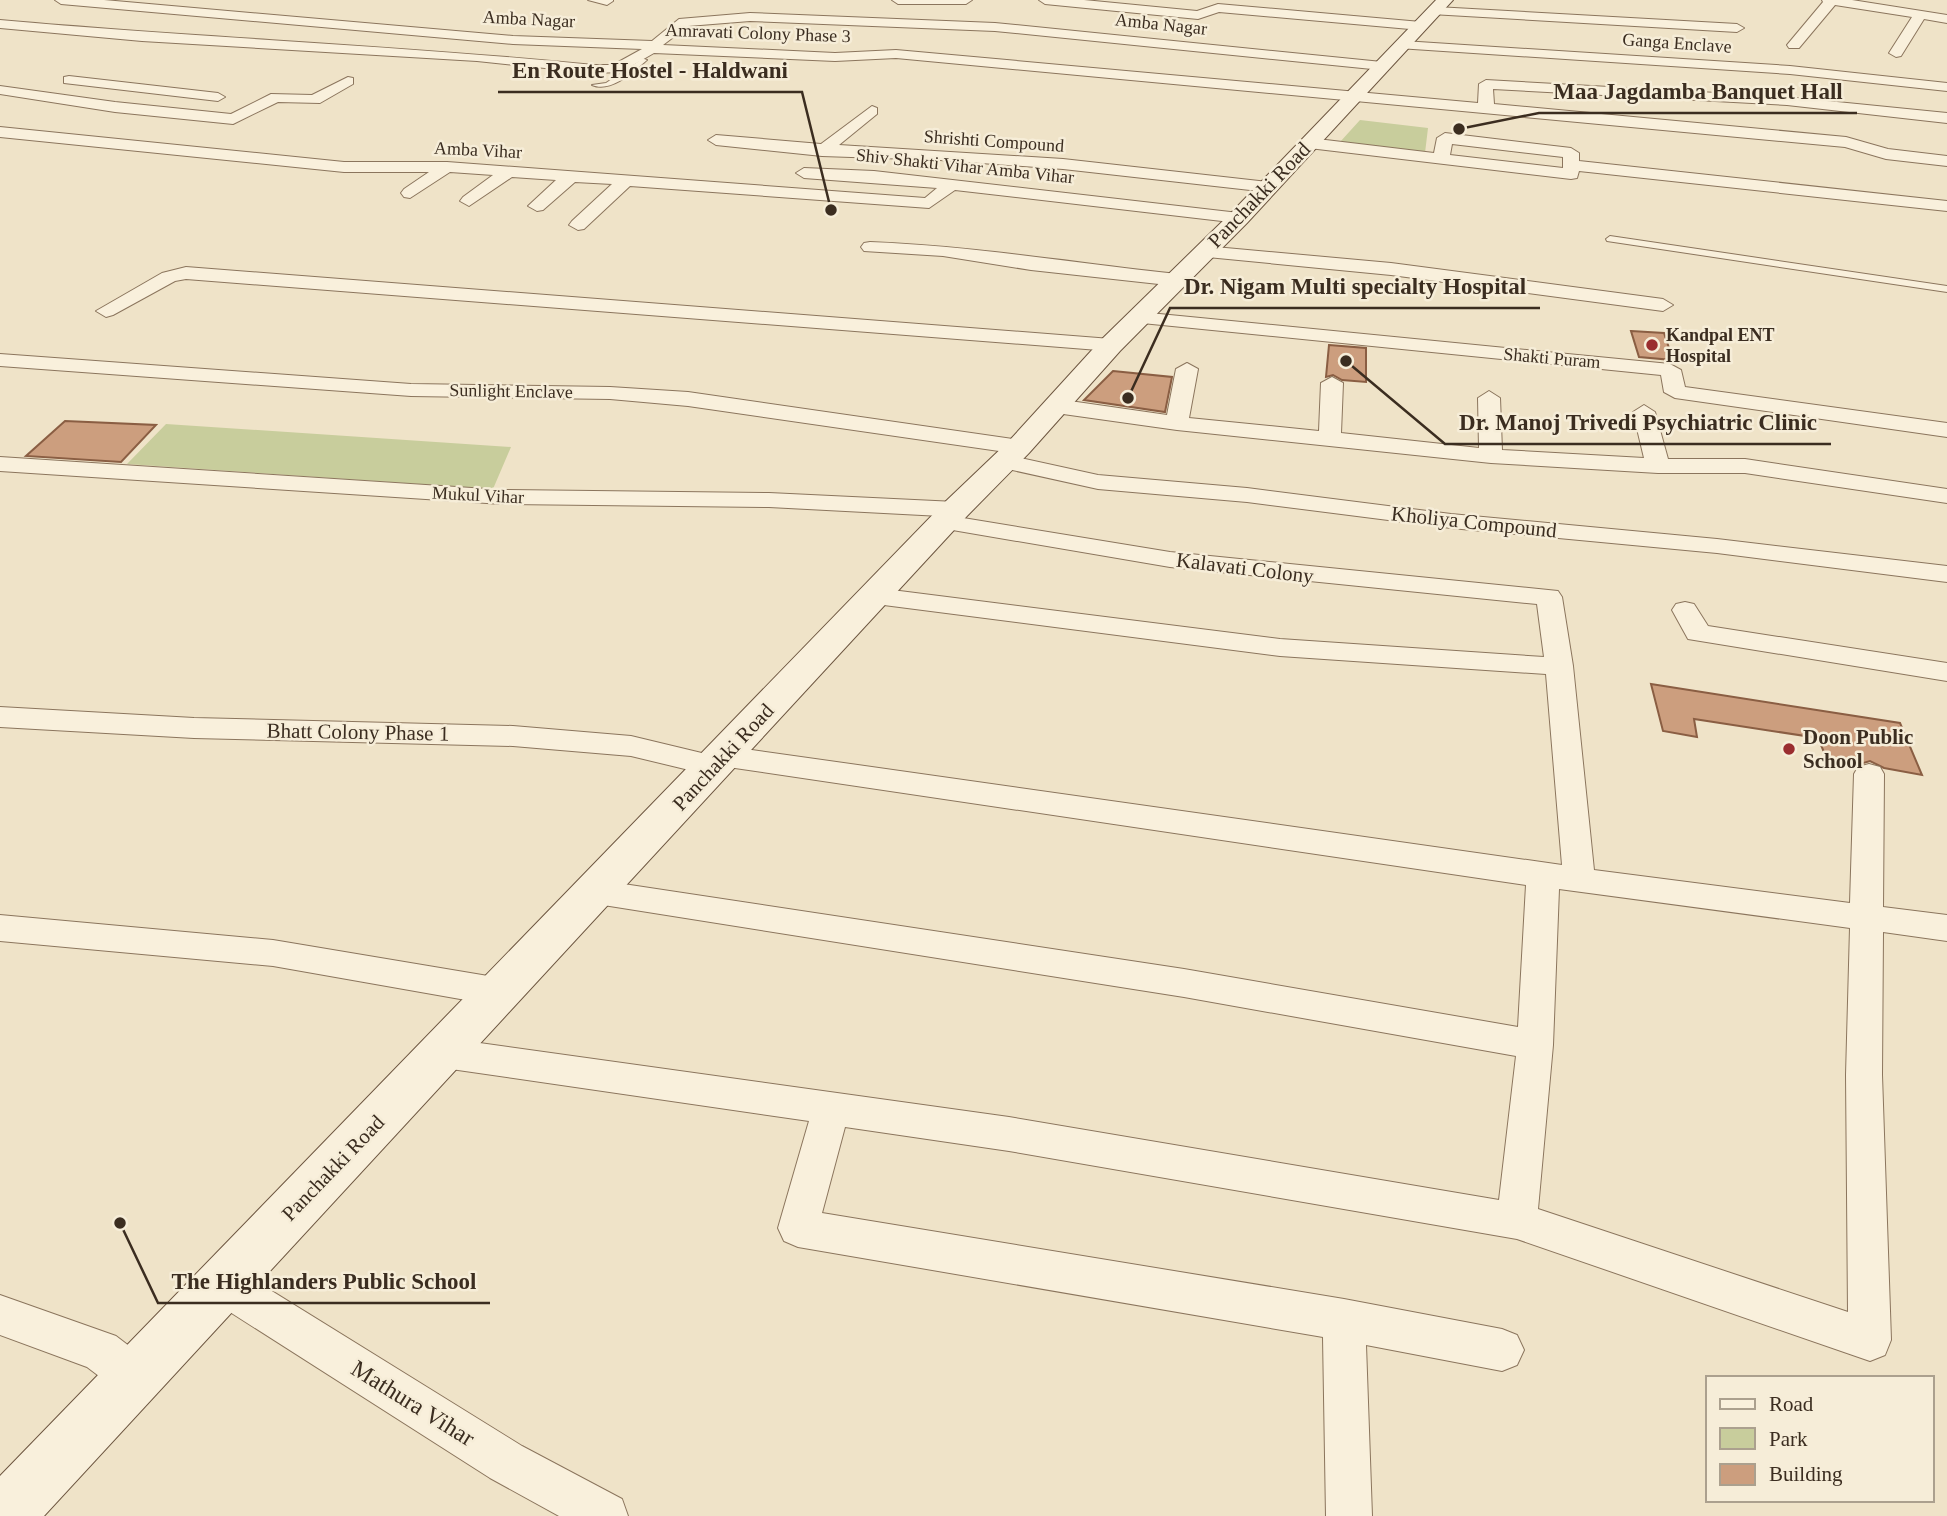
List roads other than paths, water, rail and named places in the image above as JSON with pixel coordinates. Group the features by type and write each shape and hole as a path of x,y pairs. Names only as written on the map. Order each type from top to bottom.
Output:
{"main road":[{"name":"Panchakki Road","path":"3,1516 597,892 950,515 1056,407 1111,345 1239,218 1407,38"}],"street":[{"name":"Amba Nagar","path":"61,0 513,40 653,47 684,22 750,17 995,27 1079,40 1407,38"},
{"path":"594,0 607,1"},
{"path":"898,0 966,0"},
{"path":"1045,0 1198,15 1226,5"},
{"path":"1179,0 1226,5 1407,38 1486,108 1846,142 1886,154 1947,161"},
{"path":"1794,45 1831,0 1947,19"},
{"path":"1896,53 1924,15 1940,0"},
{"name":"Amravati Colony Phase 3","path":"0,24 142,37 477,57 594,69 616,69 653,47 842,57 1407,38"},
{"path":"977,46 995,27"},
{"path":"1157,66 1407,38 1737,28"},
{"name":"Ganga Enclave","path":"1407,38 1790,70 1947,87"},
{"path":"51,78 265,103"},
{"path":"0,90 115,107 233,118 276,97 315,100 348,81"},
{"path":"1486,108 1486,84 1787,101 1947,118"},
{"path":"44,137 115,107"},
{"path":"822,151 872,111"},
{"name":"Amba Vihar","path":"0,132 344,167 509,170 929,204 949,187"},
{"name":"Shrishti Compound","path":"716,140 822,151 940,155 1174,174 1268,187"},
{"path":"940,155 955,141"},
{"path":"1309,143 1572,174 1571,165 1947,206"},
{"path":"410,194 447,167"},
{"path":"672,199 713,168"},
{"path":"469,201 509,170"},
{"name":"Shiv Shakti Vihar Amba Vihar","path":"788,172 874,176 949,187 1136,204 1239,218"},
{"path":"537,206 572,175"},
{"path":"579,225 626,180"},
{"path":"870,247 943,250 1031,264 1177,280"},
{"path":"1204,252 1391,269 1663,305"},
{"path":"106,311 169,277 186,273 1111,345"},
{"name":"Shakti Puram","path":"1139,318 1670,370 1675,391 1947,430"},
{"name":"Sunlight Enclave","path":"0,360 411,390 610,393 675,398 765,408 1011,454"},
{"path":"1177,423 1186,369"},
{"path":"1330,438 1332,383"},
{"path":"1489,398 1490,456"},
{"path":"1056,407 1177,423 1490,456 1658,466 1745,466 1947,496"},
{"path":"1644,412 1658,466"},
{"name":"Kholiya Compound","path":"1011,454 1098,482 1247,495 1451,522 1717,546 1947,574"},
{"name":"Mukul Vihar","path":"0,464 502,497 769,500 950,515"},
{"name":"Kalavati Colony","path":"950,515 1016,537 1253,572 1549,597 1559,666"},
{"path":"876,596 978,605 1239,643 1466,663 1559,666 1579,879"},
{"path":"1685,610 1698,633 1947,672"},
{"name":"Bhatt Colony Phase 1","path":"0,717 194,729 513,736 631,746 719,761 1543,875 1947,928"},
{"path":"444,1053 1009,1134 1517,1221 1870,1340 1864,1075 1869,775"},
{"path":"1517,1221 1535,1045 1543,875"},
{"path":"597,892 854,935 1385,1015 1535,1045"},
{"path":"0,928 274,953 500,992"},
{"path":"831,1110 798,1228 1344,1320 1502,1350"},
{"name":"Mathura Vihar","path":"223,1284 506,1462 605,1516"},
{"path":"0,1315 100,1351 135,1377"},
{"path":"1344,1320 1349,1516"}],"lane":[{"path":"595,85 608,85 643,60 636,58"},
{"path":"1610,239 1947,289"}],"place":[{"name":"Maa Jagdamba Banquet Hall","path":"1459,129"},
{"name":"En Route Hostel - Haldwani","path":"831,210"},
{"name":"Kandpal ENT Hospital","path":"1652,345"},
{"name":"Dr. Manoj Trivedi Psychiatric Clinic","path":"1346,361"},
{"name":"Dr. Nigam Multi specialty Hospital","path":"1128,398"},
{"name":"Doon Public School","path":"1789,749"},
{"name":"The Highlanders Public School","path":"120,1223"}]}
